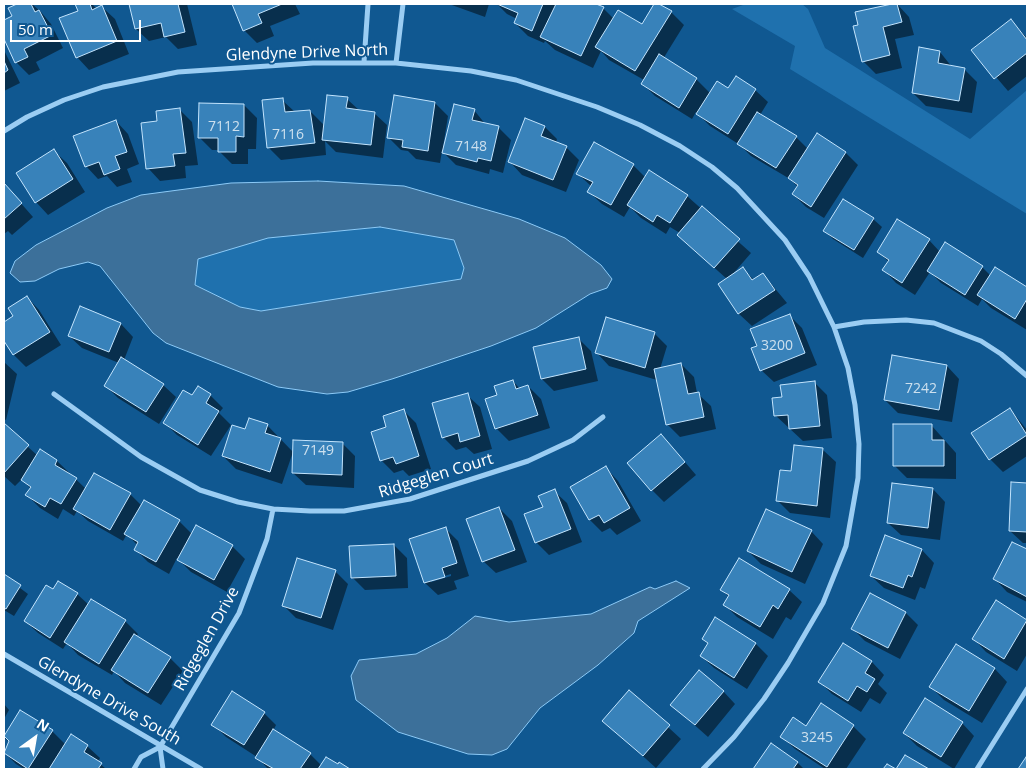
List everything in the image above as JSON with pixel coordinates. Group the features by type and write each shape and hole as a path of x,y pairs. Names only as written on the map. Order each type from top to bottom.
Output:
{"street":[{"path":"364,62 368,4"},
{"path":"396,63 403,4"},
{"name":"Glendyne Drive North","path":"4,131 27,117 64,100 129,80 178,72 313,63 396,63 471,71 516,80 597,107 640,125 680,146 712,167 737,188 780,233 809,276 834,327 848,368 855,404 858,478 846,546 823,603 788,663 734,737 702,769"},
{"path":"834,327 864,322 906,320 934,323 981,341 1001,354 1027,376"},
{"name":"Ridgeglen Court","path":"54,394 141,457 168,474 200,490 238,502 272,509 344,511 410,499 528,461 573,440 603,417"},
{"name":"Ridgeglen Drive","path":"134,769 141,757 160,747 238,613 266,539 272,509"},
{"name":"Glendyne Drive South","path":"4,654 160,747 201,769"},
{"path":"977,769 1027,689"},
{"path":"160,747 163,769"}],"shaded area":[{"path":"746,4 802,4 808,9 825,48 970,139 1027,90 1027,214 790,69 795,46 732,9"},
{"path":"318,181 404,186 519,219 565,238 601,265 612,279 607,288 590,294 536,328 491,346 392,379 348,392 327,394 278,387 166,343 153,333 100,266 88,262 59,269 35,281 20,282 10,273 15,261 36,245 107,208 141,195 231,183","holes":["380,227 454,240 464,268 461,279 261,311 240,307 195,285 198,259 268,238"]},
{"path":"380,227 454,240 464,268 461,279 261,311 240,307 195,285 197,259 268,238"},
{"path":"676,581 690,588 638,621 634,633 598,665 540,708 507,749 492,755 468,754 398,732 356,700 351,676 359,660 416,654 447,638 475,616 509,622 591,614 650,587 655,589"}],"building":[{"path":"17,4 31,4 35,12 39,10 52,35 24,49 28,57 15,63 4,39 4,20 12,16 8,8"},
{"path":"75,4 90,4 92,10 102,5 117,41 76,58 59,18 78,11"},
{"path":"129,4 178,4 185,32 164,37 161,23 135,29"},
{"path":"232,4 282,4 258,14 262,23 243,31"},
{"path":"497,4 543,4 532,31 514,23 518,13"},
{"path":"556,4 596,4 604,7 581,56 540,37"},
{"path":"654,4 659,4 672,11 635,71 595,47 618,10 642,24"},
{"path":"897,4 902,22 883,27 890,55 862,62 853,26 858,25 855,12"},
{"path":"1011,19 1027,40 1027,53 994,79 971,50"},
{"path":"919,47 940,51 938,63 965,68 959,101 912,93"},
{"path":"659,54 697,78 679,108 641,84"},
{"path":"4,61 8,70 4,73"},
{"path":"736,76 756,89 728,134 696,114 717,81 728,88"},
{"path":"327,95 348,97 346,108 375,112 371,145 322,140"},
{"path":"394,95 435,102 428,151 402,147 403,140 387,138"},
{"path":"283,98 285,112 310,110 315,143 267,148 262,100"},
{"path":"199,103 244,104 244,137 236,136 236,152 218,152 218,138 198,138"},
{"path":"454,104 475,109 472,120 499,126 491,161 478,158 477,162 442,153"},
{"path":"180,108 186,153 173,154 175,166 146,169 141,123 157,121 156,111"},
{"path":"757,112 797,136 776,168 737,144"},
{"path":"525,118 545,126 541,136 567,146 553,180 508,162"},
{"path":"116,120 127,152 115,156 120,169 104,175 99,162 85,167 73,136"},
{"path":"817,133 846,152 811,207 792,194 798,185 788,178"},
{"path":"594,142 634,164 611,205 587,192 593,182 576,174"},
{"path":"54,149 73,179 35,203 16,173"},
{"path":"649,170 688,195 670,223 657,215 653,222 627,205"},
{"path":"4,183 22,203 4,219"},
{"path":"843,199 874,218 854,250 823,231"},
{"path":"702,206 740,239 714,268 677,235"},
{"path":"897,219 930,239 902,283 882,270 889,260 877,252"},
{"path":"945,242 983,266 965,295 927,271"},
{"path":"743,267 752,280 763,273 775,290 738,314 718,284"},
{"path":"995,267 1027,287 1027,299 1015,319 977,295"},
{"path":"27,296 50,332 13,355 4,341 4,322 13,316 8,308"},
{"path":"80,306 121,323 109,352 68,336"},
{"path":"790,314 805,353 760,371 751,348 757,346 750,329"},
{"path":"606,317 655,332 645,368 595,353"},
{"path":"579,337 586,369 541,379 533,347"},
{"path":"892,355 947,365 939,410 884,400"},
{"path":"121,357 164,384 146,412 104,386"},
{"path":"681,363 688,394 699,392 704,417 666,425 654,369"},
{"path":"513,380 516,389 528,385 538,415 495,429 485,399 497,395 494,386"},
{"path":"815,381 820,426 789,429 788,415 774,416 772,398 782,397 780,385"},
{"path":"198,386 211,394 206,403 219,411 198,445 163,423 183,390 192,395"},
{"path":"468,393 480,436 460,442 458,433 442,438 432,403"},
{"path":"1010,408 1027,435 989,460 971,433"},
{"path":"404,409 419,456 396,464 393,457 380,461 371,432 386,427 383,416"},
{"path":"249,418 268,424 265,433 281,438 270,472 222,456 232,425 245,429"},
{"path":"4,423 29,445 4,473"},
{"path":"893,424 932,424 932,440 944,440 944,466 893,466"},
{"path":"661,434 685,462 651,491 627,463"},
{"path":"293,440 343,442 342,475 292,473"},
{"path":"794,445 823,448 817,506 776,501 780,470 791,471"},
{"path":"40,449 57,460 55,465 77,478 61,504 50,498 45,507 25,495 31,487 21,480"},
{"path":"606,466 630,508 604,523 599,515 589,520 570,487"},
{"path":"94,473 131,493 110,530 73,509"},
{"path":"1011,482 1027,483 1027,532 1009,531"},
{"path":"892,483 933,488 928,528 887,523"},
{"path":"555,489 571,529 535,543 524,514 543,507 538,496"},
{"path":"144,500 180,520 156,562 134,550 138,542 124,534"},
{"path":"499,507 515,550 482,562 466,519"},
{"path":"766,509 812,530 792,572 747,551"},
{"path":"196,525 233,545 214,580 177,560"},
{"path":"446,527 457,563 442,568 445,577 424,583 409,539"},
{"path":"885,535 922,549 912,577 908,575 903,588 870,576"},
{"path":"1012,542 1027,549 1027,597 993,579"},
{"path":"394,544 396,576 351,578 349,546"},
{"path":"297,558 336,570 321,618 282,606"},
{"path":"739,558 790,589 778,609 773,605 760,627 723,605 729,595 720,590"},
{"path":"4,574 21,585 6,609 4,608"},
{"path":"58,581 78,593 50,638 24,621 46,585 53,589"},
{"path":"870,593 906,612 888,648 851,629"},
{"path":"91,599 126,620 99,664 64,642"},
{"path":"996,600 1027,620 1004,659 972,639"},
{"path":"715,617 756,643 734,678 700,656 708,643 702,639"},
{"path":"134,634 171,657 148,693 111,670"},
{"path":"843,643 872,661 865,673 875,679 867,692 857,686 848,701 818,682"},
{"path":"956,644 995,668 969,711 929,687"},
{"path":"699,670 724,691 695,725 670,705"},
{"path":"629,690 670,725 643,756 602,721"},
{"path":"232,691 265,712 244,745 211,725"},
{"path":"925,698 963,722 941,757 903,733"},
{"path":"821,703 854,725 827,767 780,737 793,717 806,726"},
{"path":"20,710 53,730 28,769 4,753 9,741 4,736"},
{"path":"273,729 311,753 300,769 274,769 255,758"},
{"path":"71,734 88,745 84,752 102,763 98,769 49,769"},
{"path":"771,743 798,762 793,769 753,769"},
{"path":"905,755 929,769 896,769"},
{"path":"326,757 338,764 339,762 350,769 318,769"},
{"path":"1026,757 1027,769 1018,769"},
{"path":"887,764 896,769 883,769"}]}
